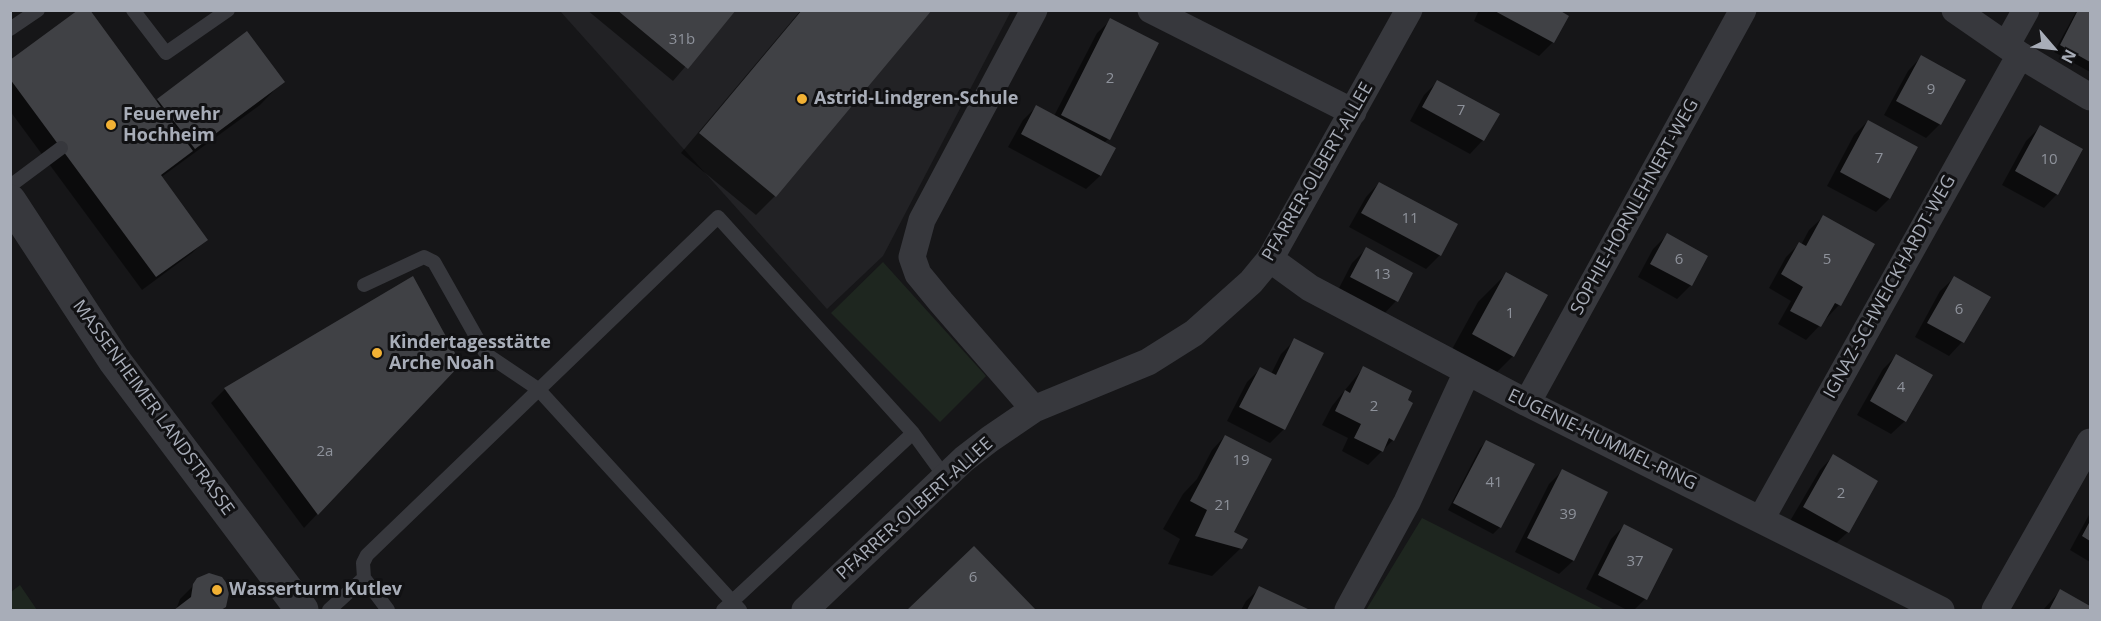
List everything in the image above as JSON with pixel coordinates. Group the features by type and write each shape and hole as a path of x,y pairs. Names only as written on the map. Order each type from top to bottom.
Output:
{"street":[{"path":"1034,10 922,220 912,257 918,274 1034,410"},
{"path":"1151,10 1353,112"},
{"name":"PFARRER-OLBERT-ALLEE","path":"805,610 945,477 990,439 1034,410 1148,362 1194,333 1251,282 1270,259 1409,10"},
{"name":"SOPHIE-HORNLEHNERT-WEG","path":"1527,403 1743,10"},
{"path":"1955,10 2014,50 2091,97"},
{"name":"IGNAZ-SCHWEICKHARDT-WEG","path":"1761,519 2014,50 2026,10"},
{"name":"MASSENHEIMER LANDSTRASSE","path":"10,201 114,360 302,610"},
{"name":"EUGENIE-HUMMEL-RING","path":"1270,259 1310,288 1467,372 1761,519 1802,543 1941,610"},
{"path":"1348,610 1407,502 1467,372"},
{"path":"1995,610 2091,442"}],"lane":[{"path":"10,29 38,10"},
{"path":"134,10 166,53 228,10"},
{"path":"10,186 61,148"},
{"path":"388,610 364,579 363,563 368,555 718,216 913,433 945,477"},
{"path":"364,285 424,257 434,262 486,354 538,389 732,608 913,433"},
{"path":"329,610 364,579"}],"shaded area":[{"name":"Astrid-Lindgren-Schule","path":"560,11 1011,11 883,256 827,309"},
{"path":"883,262 986,376 940,422 831,313"},
{"path":"1422,518 1591,603 1605,610 1366,610"},
{"path":"20,585 37,610 11,610 11,592"}],"building":[{"path":"78,10 90,10 193,151 161,175 208,240 156,277 10,79 10,60"},
{"path":"617,10 736,10 688,69"},
{"path":"802,10 932,10 776,197 699,133"},
{"path":"1493,10 1559,10 1569,16 1554,43"},
{"path":"2078,10 2090,10 2090,62 2060,45"},
{"path":"1110,18 1159,43 1110,140 1061,115"},
{"path":"247,31 285,82 195,149 157,99"},
{"path":"1921,55 1966,80 1941,125 1896,101"},
{"path":"1437,80 1500,114 1484,141 1422,107"},
{"path":"1036,105 1116,148 1101,176 1021,134"},
{"path":"1868,120 1918,147 1890,199 1840,172"},
{"path":"2040,125 2083,149 2058,195 2015,171"},
{"path":"1379,182 1458,224 1441,256 1361,213"},
{"path":"1823,215 1875,244 1841,306 1835,303 1821,327 1790,311 1803,287 1781,274 1799,242 1806,246"},
{"path":"1667,233 1708,256 1692,286 1650,264"},
{"path":"1366,247 1413,273 1398,302 1350,277"},
{"path":"1506,272 1548,295 1514,357 1472,334"},
{"path":"413,276 461,364 318,515 224,388"},
{"path":"1954,276 1991,297 1964,343 1927,323"},
{"path":"1294,338 1324,353 1285,430 1239,407 1260,367 1276,375"},
{"path":"1896,354 1933,375 1906,422 1870,401"},
{"path":"1363,366 1412,391 1408,400 1413,403 1394,441 1389,438 1383,452 1354,438 1361,424 1335,411 1345,390 1350,393"},
{"path":"1225,435 1272,459 1234,532 1248,539 1242,549 1195,536 1207,510 1190,501"},
{"path":"1486,440 1535,464 1501,528 1453,503"},
{"path":"1833,454 1878,481 1849,533 1803,507"},
{"path":"1562,469 1608,492 1574,561 1527,538"},
{"path":"2090,521 2090,541 2082,536"},
{"path":"1624,524 1673,549 1647,600 1598,575"},
{"path":"974,546 1036,610 907,610"},
{"path":"209,573 222,577 230,588 226,607 221,610 174,610 191,597 193,584 197,578"},
{"path":"1259,586 1310,610 1247,610"},
{"path":"2060,589 2090,606 2090,610 2049,610"}],"place":[{"name":"Astrid-Lindgren-Schule","path":"802,99"},
{"name":"Feuerwehr Hochheim","path":"111,125"},
{"name":"Kindertagesstätte Arche Noah","path":"377,353"},
{"name":"Wasserturm Kutlev","path":"217,590"}]}
